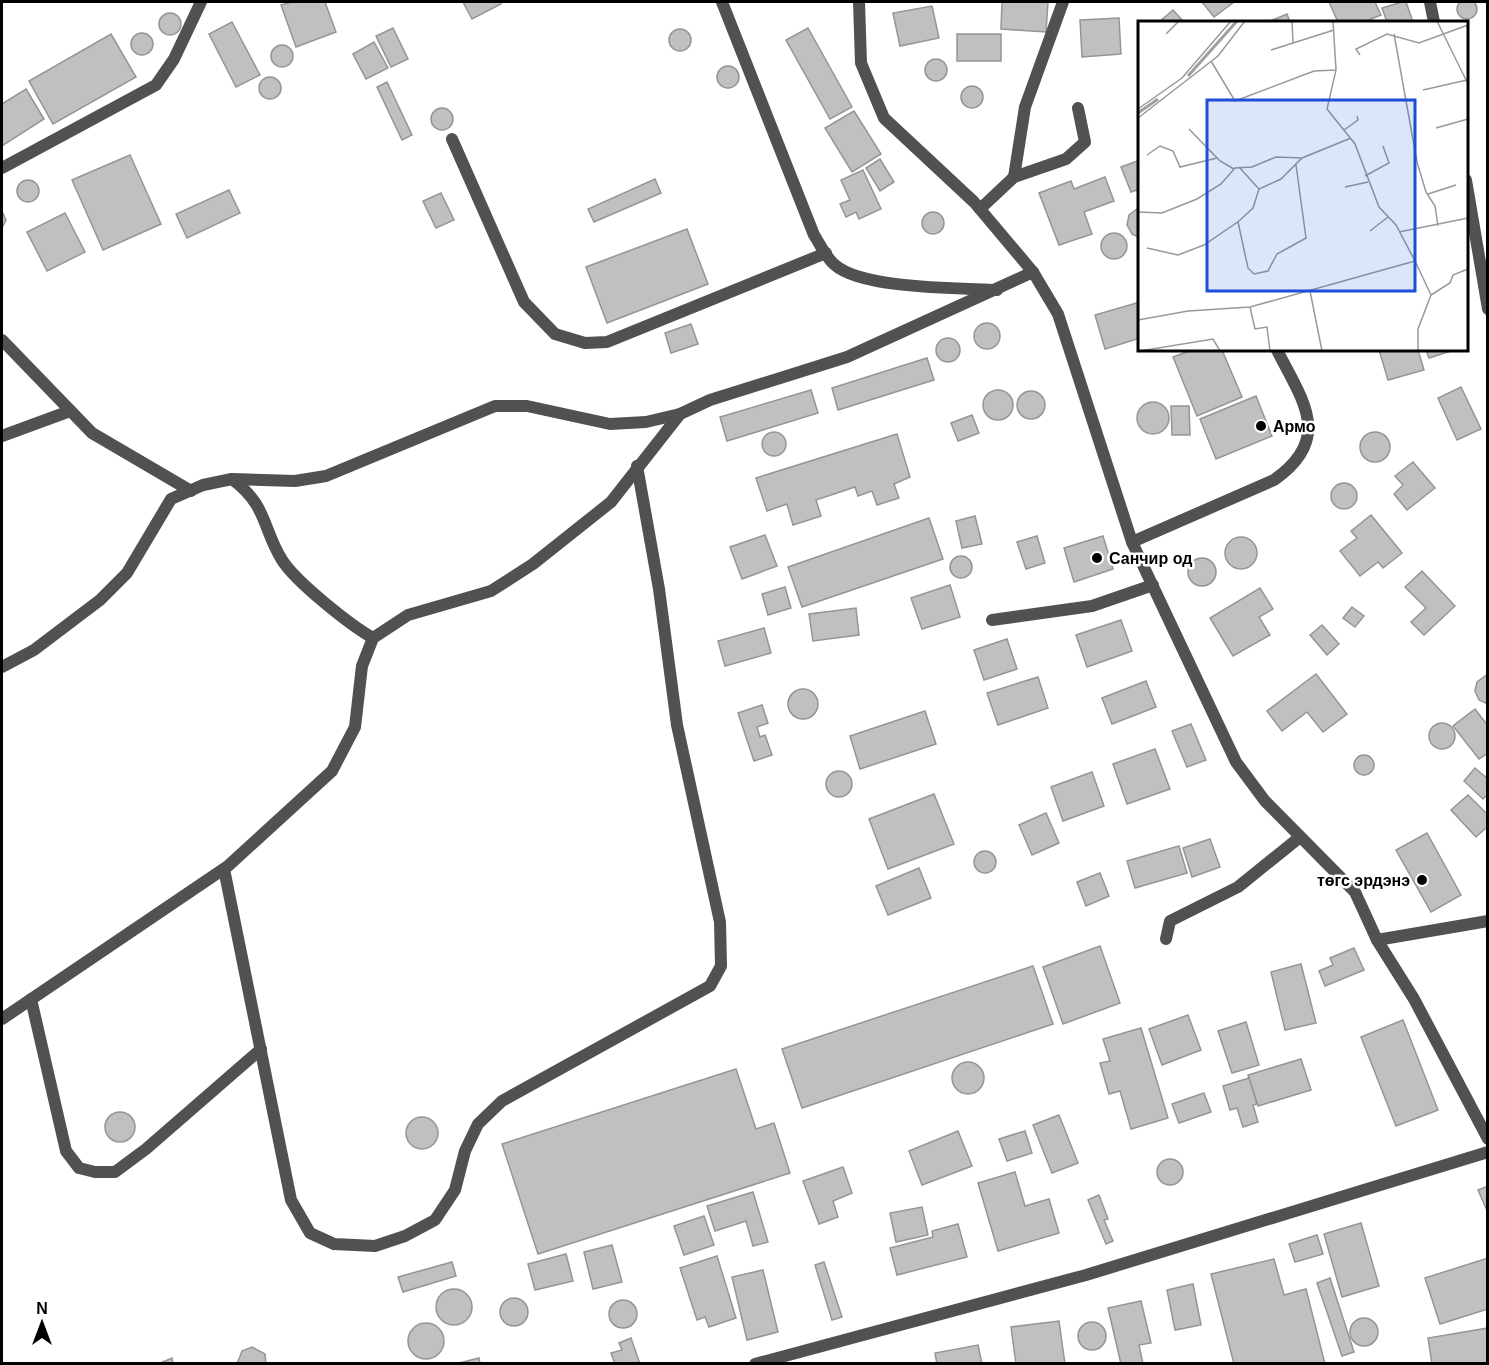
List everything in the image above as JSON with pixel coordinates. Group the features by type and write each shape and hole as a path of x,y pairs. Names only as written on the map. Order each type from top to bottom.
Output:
{"street":[{"path":"2,168 156,86 174,59 201,2"},
{"path":"722,2 813,235 835,266 864,278 908,286 998,290"},
{"path":"859,2 861,63 884,118 980,209 1033,272 1058,314 1132,542 1236,762 1265,801 1355,892 1377,940 1414,999 1488,1139"},
{"path":"1014,177 1025,106 1063,2"},
{"path":"1430,2 1434,21"},
{"path":"980,209 1014,177 1066,159 1085,142 1078,108"},
{"path":"452,139 524,302 555,334 585,343 607,342 826,253"},
{"path":"1468,186 1488,309"},
{"path":"2,667 34,650 100,600 127,573 171,500 191,490 232,480 295,481 326,476 495,406 527,406 610,424 646,422 680,414 710,400 847,357 998,290 1033,272"},
{"path":"2,340 92,433 191,490"},
{"path":"1132,542 1275,480 1292,468 1305,442 1309,415 1277,351"},
{"path":"2,436 70,411"},
{"path":"2,1019 224,869 332,771 355,727 362,666 373,638 408,615 491,591 533,564 611,502 680,414"},
{"path":"224,869 291,1200 310,1233 334,1244 375,1246 405,1236 435,1220 455,1190 465,1151 478,1124 502,1101 710,986 721,966 720,922 677,725 659,589 638,466"},
{"path":"232,480 250,493 282,561 309,588 359,630 373,638"},
{"path":"992,620 1092,606 1153,585"},
{"path":"1166,939 1170,921 1238,887 1300,837"},
{"path":"1377,940 1488,921"},
{"path":"30,999 66,1151 79,1168 95,1172 115,1172 146,1149 261,1049"},
{"path":"755,1364 1086,1275 1488,1152"}],"building":[{"path":"1467,-1 1474,2 1477,9 1474,16 1467,19 1460,16 1457,9 1460,2"},
{"path":"292,2 325,2 336,32 296,47 281,5"},
{"path":"463,2 500,2 501,4 472,19"},
{"path":"1002,2 1048,2 1046,32 1001,29"},
{"path":"1202,2 1234,2 1214,17"},
{"path":"1329,2 1375,2 1381,15 1366,21 1338,21"},
{"path":"1406,2 1413,21 1387,21 1382,8"},
{"path":"932,6 939,38 900,46 893,13"},
{"path":"1173,10 1183,21 1160,21"},
{"path":"170,13 178,16 181,24 178,32 170,35 162,32 159,24 162,16"},
{"path":"1287,14 1290,21 1270,21"},
{"path":"1119,18 1121,54 1082,57 1080,20"},
{"path":"232,22 260,75 236,87 209,34"},
{"path":"393,28 408,59 391,67 376,36"},
{"path":"808,28 852,107 830,119 786,40"},
{"path":"680,29 688,32 691,40 688,48 680,51 672,48 669,40 672,32"},
{"path":"142,33 150,36 153,44 150,52 142,55 134,52 131,44 134,36"},
{"path":"111,34 136,77 53,124 29,81"},
{"path":"957,34 1001,34 1001,61 957,61"},
{"path":"374,42 388,68 366,79 353,54"},
{"path":"282,45 290,48 293,56 290,64 282,67 274,64 271,56 274,48"},
{"path":"936,59 944,62 947,70 944,78 936,81 928,78 925,70 928,62"},
{"path":"728,66 736,69 739,77 736,85 728,88 720,85 717,77 720,69"},
{"path":"270,77 278,80 281,88 278,96 270,99 262,96 259,88 262,80"},
{"path":"387,82 412,135 402,140 377,87"},
{"path":"972,86 980,89 983,97 980,105 972,108 964,105 961,97 964,89"},
{"path":"26,89 44,119 2,146 2,104"},
{"path":"442,108 450,111 453,119 450,127 442,130 434,127 431,119 434,111"},
{"path":"854,111 881,154 852,172 825,128"},
{"path":"130,155 161,224 103,250 72,180"},
{"path":"880,159 894,182 880,191 866,168"},
{"path":"1138,161 1138,190 1131,192 1121,167"},
{"path":"863,170 881,209 859,219 856,212 846,217 840,204 850,200 841,180"},
{"path":"1105,177 1114,201 1084,212 1092,234 1059,245 1039,193 1071,181 1074,189"},
{"path":"655,179 661,193 594,222 588,209"},
{"path":"28,180 36,183 39,191 36,199 28,202 20,199 17,191 20,183"},
{"path":"229,190 240,213 187,238 176,214"},
{"path":"441,193 454,220 436,228 423,201"},
{"path":"1138,209 1138,237 1132,234 1127,225 1129,215"},
{"path":"2,211 6,220 2,228"},
{"path":"933,212 941,215 944,223 941,231 933,234 925,231 922,223 925,215"},
{"path":"65,213 85,252 47,271 27,232"},
{"path":"687,229 708,284 607,323 586,267"},
{"path":"1114,233 1123,237 1127,246 1123,255 1114,259 1105,255 1101,246 1105,237"},
{"path":"1138,303 1138,339 1105,349 1095,315"},
{"path":"987,323 996,327 1000,336 996,345 987,349 978,345 974,336 978,327"},
{"path":"691,324 698,344 671,353 665,333"},
{"path":"943,338 953,338 960,345 960,355 953,362 943,362 936,355 936,345"},
{"path":"1189,351 1222,351 1242,397 1197,416 1173,357"},
{"path":"1379,351 1418,351 1424,370 1388,380"},
{"path":"1426,351 1451,351 1429,358"},
{"path":"927,358 934,380 838,410 832,388"},
{"path":"1461,387 1481,429 1457,440 1438,398"},
{"path":"811,390 818,413 727,441 720,417"},
{"path":"998,390 1009,394 1013,405 1009,416 998,420 987,416 983,405 987,394"},
{"path":"1031,391 1041,395 1045,405 1041,415 1031,419 1021,415 1017,405 1021,395"},
{"path":"1256,396 1272,436 1216,459 1200,419"},
{"path":"1153,402 1164,407 1169,418 1164,429 1153,434 1142,429 1137,418 1142,407"},
{"path":"1171,406 1189,406 1190,435 1172,435"},
{"path":"972,415 979,433 958,441 951,423"},
{"path":"774,432 782,436 786,444 782,452 774,456 766,452 762,444 766,436"},
{"path":"1375,432 1386,436 1390,447 1386,458 1375,462 1364,458 1360,447 1364,436"},
{"path":"897,434 910,477 894,484 899,498 877,505 872,491 858,496 855,487 816,500 821,516 793,525 787,504 767,511 756,478"},
{"path":"1413,462 1435,488 1407,510 1394,494 1403,485 1395,476"},
{"path":"1344,483 1353,487 1357,496 1353,505 1344,509 1335,505 1331,496 1335,487"},
{"path":"1371,515 1402,553 1383,568 1378,562 1360,576 1340,551 1357,538 1351,531"},
{"path":"975,516 982,544 962,548 956,521"},
{"path":"929,518 943,559 802,607 788,567"},
{"path":"765,535 777,566 742,579 730,547"},
{"path":"1037,536 1045,563 1026,569 1017,542"},
{"path":"1103,536 1113,569 1074,582 1064,548"},
{"path":"1241,537 1252,542 1257,553 1252,564 1241,569 1230,564 1225,553 1230,542"},
{"path":"961,556 969,559 972,567 969,575 961,578 953,575 950,567 953,559"},
{"path":"1202,558 1212,562 1216,572 1212,582 1202,586 1192,582 1188,572 1192,562"},
{"path":"1422,571 1455,606 1424,635 1411,622 1426,608 1405,587"},
{"path":"950,585 960,617 922,629 911,598"},
{"path":"785,587 791,608 768,615 762,594"},
{"path":"1260,588 1273,609 1259,617 1270,635 1233,656 1210,618"},
{"path":"1352,607 1364,616 1355,627 1343,618"},
{"path":"856,608 859,635 813,641 809,614"},
{"path":"1121,620 1132,651 1087,667 1076,635"},
{"path":"1322,625 1339,644 1327,655 1310,635"},
{"path":"764,628 771,653 725,666 718,641"},
{"path":"1007,639 1017,669 984,680 974,650"},
{"path":"1316,674 1347,714 1323,732 1307,712 1282,731 1267,711"},
{"path":"1488,674 1488,704 1479,700 1475,691 1477,682"},
{"path":"1038,677 1048,708 998,725 987,693"},
{"path":"1146,681 1156,707 1112,724 1102,698"},
{"path":"803,689 809,690 817,698 817,710 809,718 803,719 797,718 789,710 788,704 789,698 797,690"},
{"path":"762,705 768,723 757,727 760,737 765,735 772,755 754,761 738,713"},
{"path":"1475,709 1488,726 1488,753 1479,759 1453,726"},
{"path":"925,711 936,744 860,769 850,736"},
{"path":"1442,723 1451,727 1455,736 1451,745 1442,749 1433,745 1429,736 1433,727"},
{"path":"1191,724 1206,760 1187,767 1172,731"},
{"path":"1155,749 1170,789 1127,804 1113,764"},
{"path":"1364,755 1371,758 1374,765 1371,772 1364,775 1357,772 1354,765 1357,758"},
{"path":"1475,768 1488,779 1488,794 1483,799 1464,781"},
{"path":"839,771 848,775 852,784 848,793 839,797 830,793 826,784 830,775"},
{"path":"1092,772 1104,806 1063,821 1051,787"},
{"path":"934,794 954,844 888,869 869,819"},
{"path":"1468,795 1488,815 1488,826 1476,837 1451,810"},
{"path":"1046,813 1059,843 1032,855 1019,825"},
{"path":"1427,833 1461,895 1431,912 1396,850"},
{"path":"1210,839 1220,867 1192,877 1183,848"},
{"path":"1179,846 1187,873 1135,888 1127,861"},
{"path":"985,851 993,854 996,862 993,870 985,873 977,870 974,862 977,854"},
{"path":"919,868 931,898 888,915 876,886"},
{"path":"1100,873 1109,896 1086,906 1077,882"},
{"path":"1100,946 1120,1003 1063,1024 1043,967"},
{"path":"1354,948 1364,970 1325,986 1319,971 1333,965 1330,958"},
{"path":"1301,964 1316,1023 1285,1030 1271,972"},
{"path":"1033,966 1053,1024 802,1108 782,1049"},
{"path":"1188,1015 1201,1050 1162,1065 1149,1029"},
{"path":"1403,1020 1438,1110 1396,1126 1361,1037"},
{"path":"1246,1022 1259,1065 1232,1073 1218,1031"},
{"path":"1141,1028 1168,1118 1131,1129 1120,1091 1109,1094 1100,1063 1110,1061 1103,1039"},
{"path":"1301,1059 1311,1090 1258,1106 1248,1075"},
{"path":"968,1062 979,1067 984,1078 979,1089 968,1094 957,1089 952,1078 957,1067"},
{"path":"736,1069 756,1129 774,1123 790,1173 538,1254 502,1144"},
{"path":"1249,1078 1257,1104 1253,1105 1258,1122 1243,1127 1237,1108 1230,1110 1223,1086"},
{"path":"1204,1093 1211,1112 1179,1123 1172,1104"},
{"path":"120,1112 131,1116 135,1127 131,1138 120,1142 109,1138 105,1127 109,1116"},
{"path":"1059,1115 1078,1163 1052,1173 1033,1125"},
{"path":"422,1117 433,1122 438,1133 433,1144 422,1149 411,1144 406,1133 411,1122"},
{"path":"958,1131 972,1166 922,1185 909,1151"},
{"path":"1025,1131 1032,1153 1007,1161 999,1139"},
{"path":"1170,1159 1179,1163 1183,1172 1179,1181 1170,1185 1161,1181 1157,1172 1161,1163"},
{"path":"843,1167 852,1193 833,1201 838,1217 819,1224 803,1181"},
{"path":"1015,1172 1025,1206 1049,1199 1059,1233 998,1251 978,1183"},
{"path":"1488,1186 1488,1213 1478,1190"},
{"path":"753,1192 768,1242 753,1246 746,1221 715,1231 707,1206"},
{"path":"1099,1195 1108,1219 1104,1220 1113,1241 1106,1244 1088,1200"},
{"path":"922,1207 928,1235 896,1242 890,1213"},
{"path":"704,1216 714,1245 684,1255 674,1226"},
{"path":"1361,1223 1379,1286 1342,1297 1324,1234"},
{"path":"958,1224 967,1257 897,1275 890,1248 933,1237 932,1231"},
{"path":"1317,1235 1323,1254 1295,1262 1289,1244"},
{"path":"612,1245 622,1282 593,1289 584,1252"},
{"path":"566,1254 573,1281 535,1290 528,1264"},
{"path":"717,1256 736,1318 709,1327 705,1317 697,1320 680,1268"},
{"path":"1488,1258 1488,1309 1440,1324 1425,1278"},
{"path":"1274,1259 1284,1295 1306,1289 1325,1364 1234,1364 1211,1274"},
{"path":"452,1262 456,1276 403,1292 398,1277"},
{"path":"824,1262 842,1317 832,1320 815,1265"},
{"path":"763,1270 778,1332 747,1340 732,1277"},
{"path":"1330,1278 1354,1352 1342,1356 1317,1283"},
{"path":"1193,1284 1201,1325 1175,1330 1167,1290"},
{"path":"454,1289 467,1294 472,1307 467,1320 454,1325 441,1320 436,1307 441,1294"},
{"path":"514,1298 524,1302 528,1312 524,1322 514,1326 504,1322 500,1312 504,1302"},
{"path":"623,1300 633,1304 637,1314 633,1324 623,1328 613,1324 609,1314 613,1304"},
{"path":"1141,1301 1151,1343 1139,1345 1143,1364 1121,1364 1108,1308"},
{"path":"1364,1318 1374,1322 1378,1332 1374,1342 1364,1346 1354,1342 1350,1332 1354,1322"},
{"path":"1059,1321 1065,1364 1016,1364 1011,1327"},
{"path":"1092,1322 1102,1326 1106,1336 1102,1346 1092,1350 1082,1346 1078,1336 1082,1326"},
{"path":"426,1323 439,1328 444,1341 439,1354 426,1359 413,1354 408,1341 413,1328"},
{"path":"1488,1328 1488,1363 1432,1364 1428,1338"},
{"path":"631,1338 640,1364 615,1364 611,1353 622,1350 619,1343"},
{"path":"978,1345 982,1364 937,1364 935,1353"},
{"path":"252,1347 265,1354 266,1364 237,1364 242,1351"},
{"path":"172,1358 173,1364 158,1364"},
{"path":"479,1358 480,1364 455,1364"}],"place":[{"name":"Армо","path":"1261,426"},
{"name":"Санчир од","path":"1097,558"},
{"name":"төгс эрдэнэ","path":"1422,880"}]}
